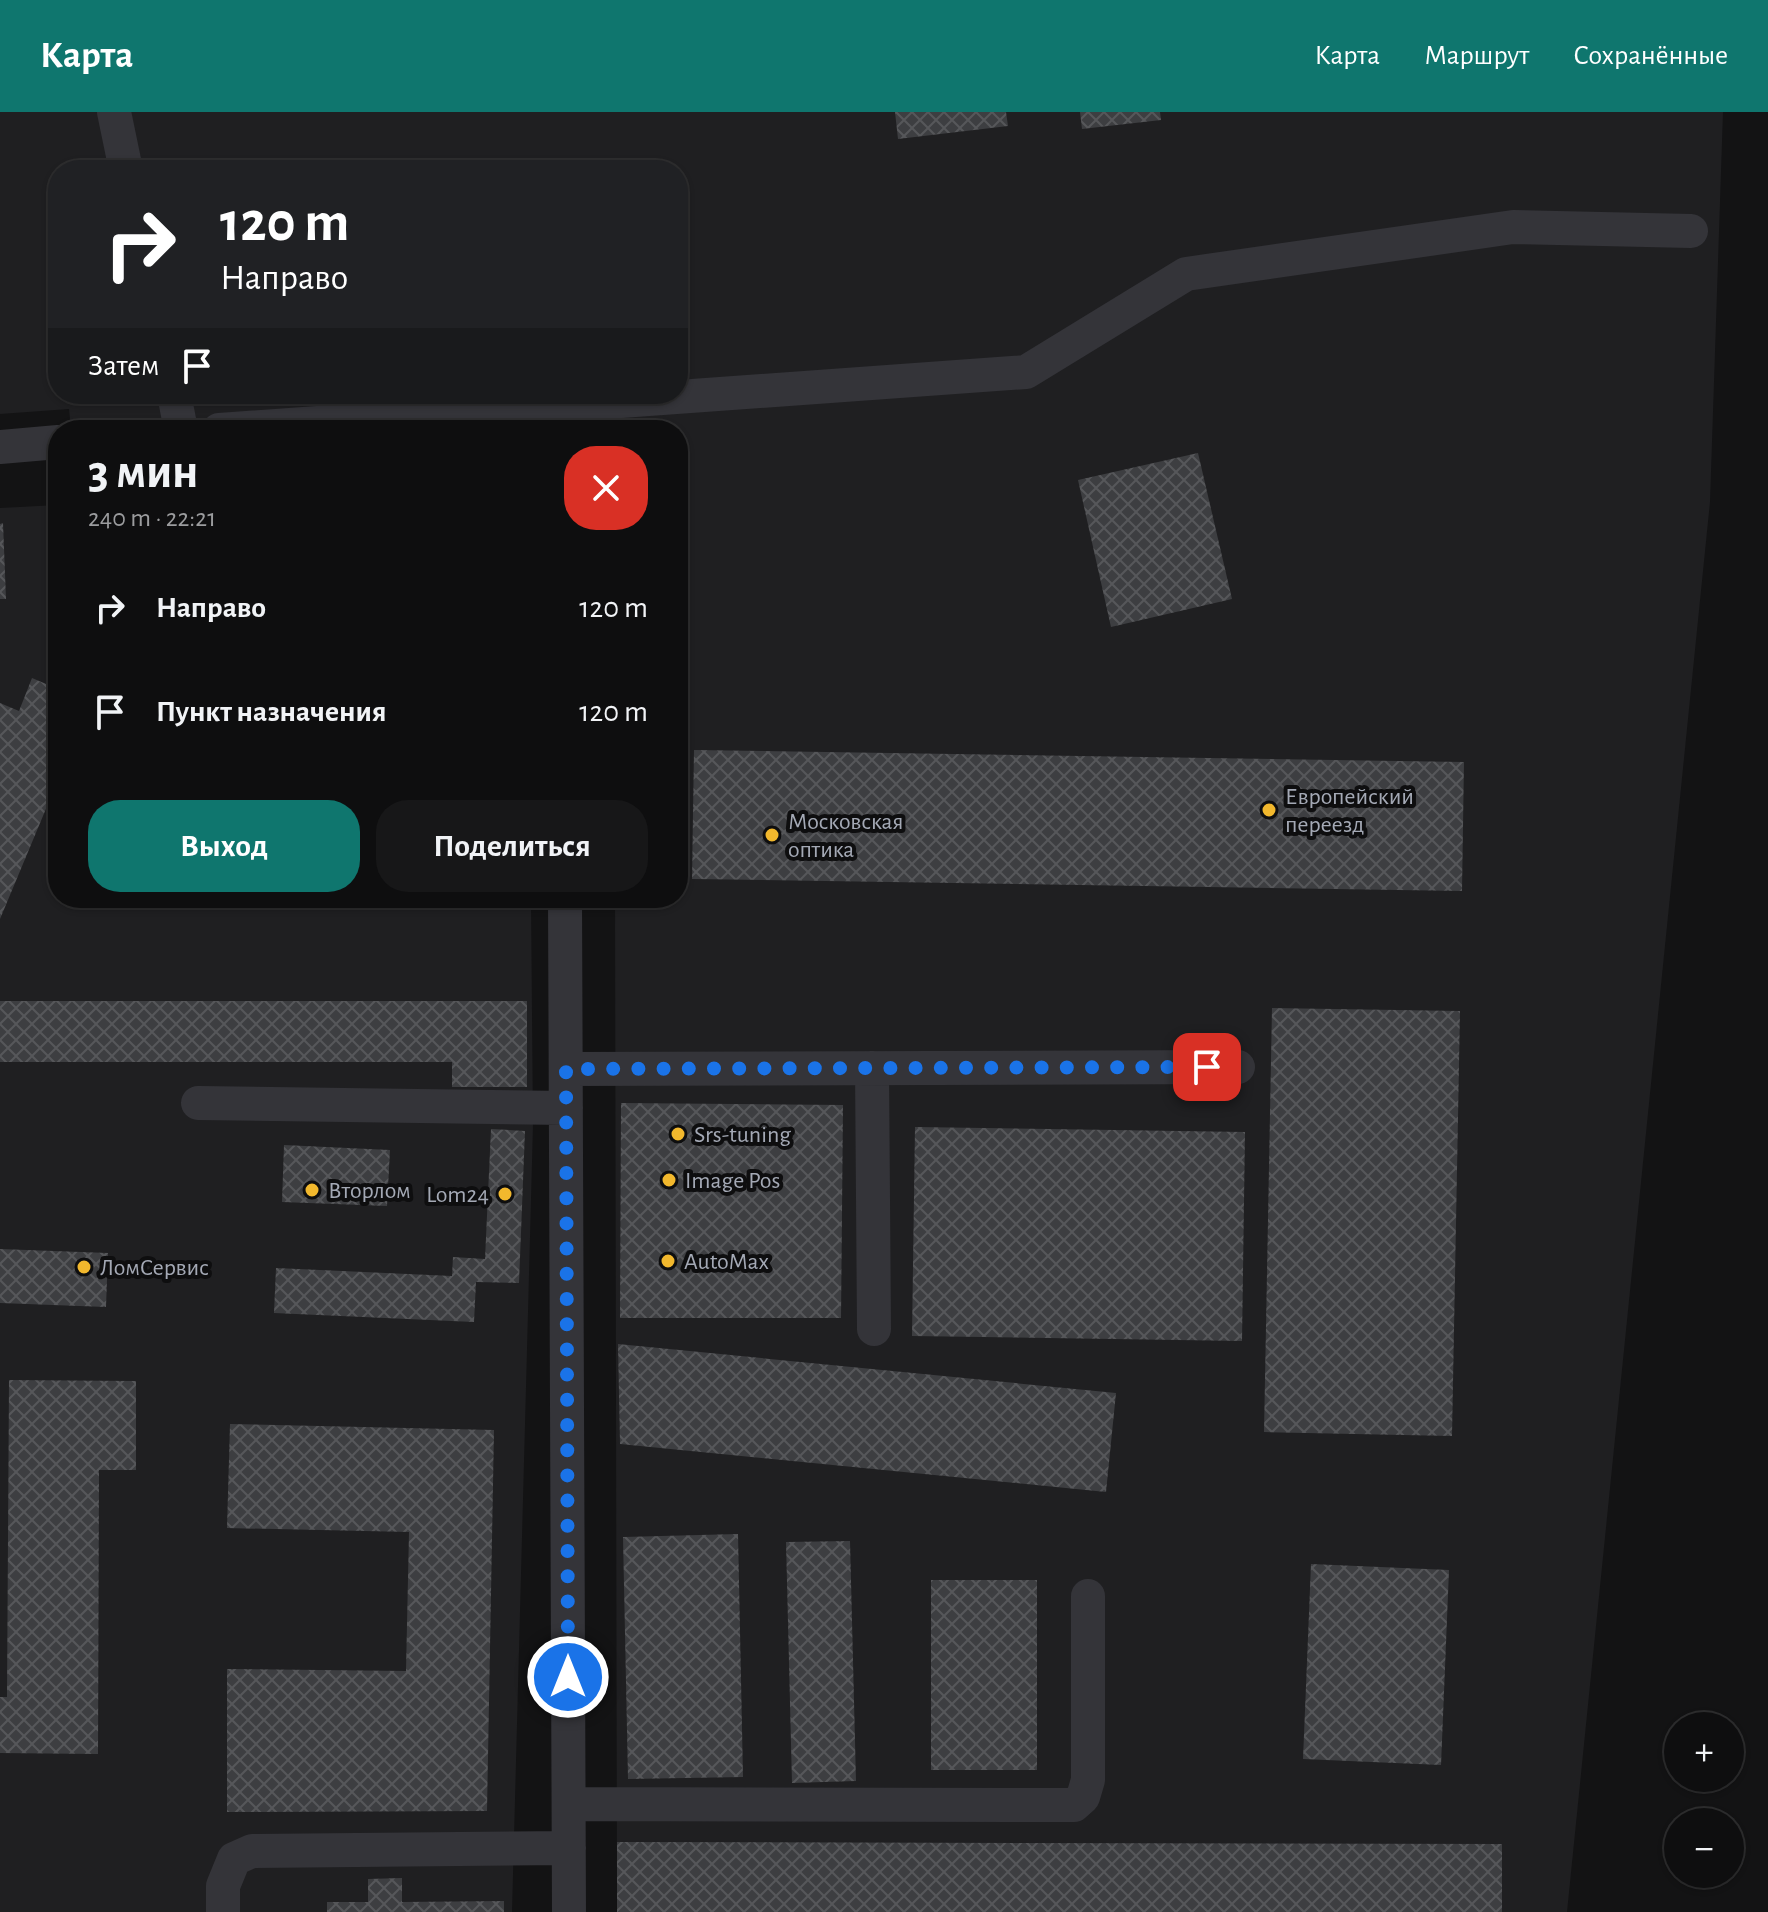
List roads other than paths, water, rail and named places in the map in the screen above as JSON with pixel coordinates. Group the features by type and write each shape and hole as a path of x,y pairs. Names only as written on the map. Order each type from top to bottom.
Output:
{"street":[{"path":"114,112 124,160"},
{"path":"484,420 563,417 1026,372 1186,274 1513,227 1691,231"},
{"path":"0,447 48,443"},
{"path":"565,908 569,1912"},
{"path":"566,1069 1238,1067"},
{"path":"872,1068 874,1329"},
{"path":"198,1103 566,1108"},
{"path":"569,1804 1074,1805 1083,1797 1088,1780 1088,1596"},
{"path":"223,1912 223,1886 234,1859 252,1851 569,1848"}],"place":[{"name":"Европейский переезд","path":"1269,810"},
{"name":"Московская оптика","path":"772,835"},
{"name":"Srs-tuning","path":"678,1134"},
{"name":"Image Pos","path":"669,1180"},
{"name":"Вторлом","path":"312,1190"},
{"name":"Lom24","path":"505,1194"},
{"name":"AutoMax","path":"668,1261"},
{"name":"ЛомСервис","path":"84,1267"}]}
